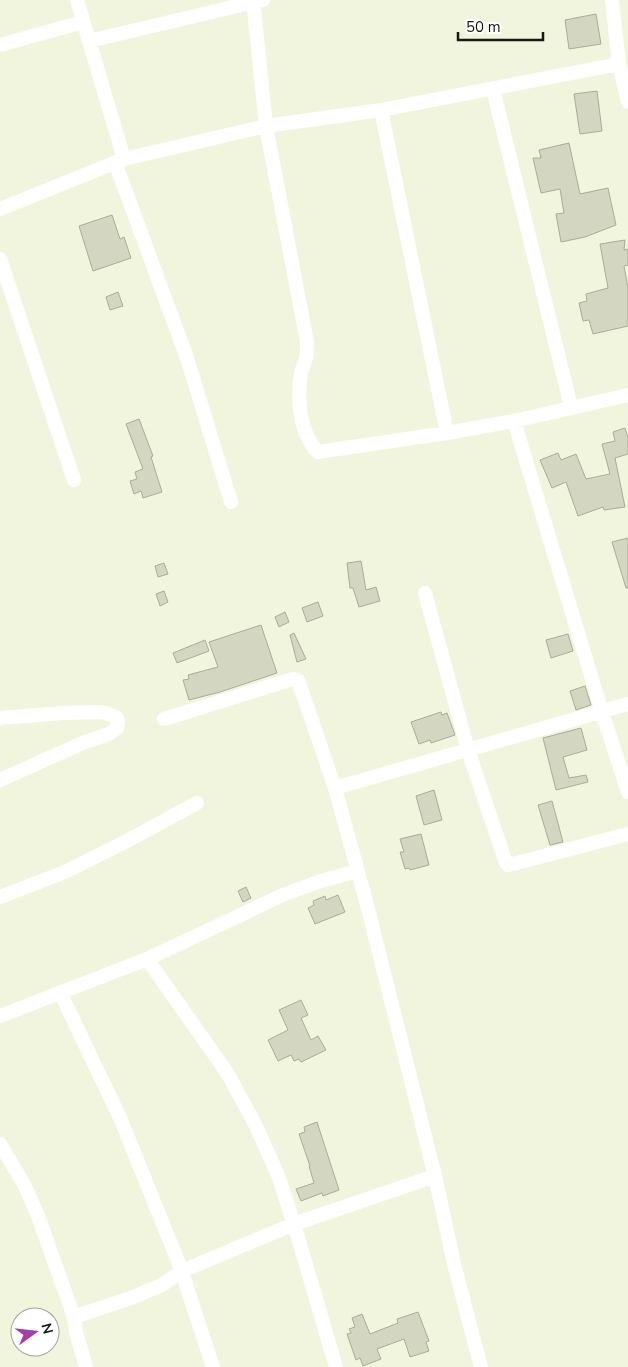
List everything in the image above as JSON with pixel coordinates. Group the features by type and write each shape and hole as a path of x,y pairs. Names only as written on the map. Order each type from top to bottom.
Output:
{"street":[{"path":"77,0 120,160 187,358 231,502"},
{"path":"612,0 619,64 628,102"},
{"path":"89,41 256,1 266,126 307,342 307,355 302,371 299,396 303,422 309,440 318,452 514,421 628,395"},
{"path":"0,45 83,22"},
{"path":"0,209 120,160 266,126 381,110 619,64"},
{"path":"493,88 571,407"},
{"path":"381,110 447,433"},
{"path":"0,259 74,480"},
{"path":"514,421 628,792"},
{"path":"425,593 468,750 506,863 513,864 628,834"},
{"path":"164,719 296,679 298,682 335,788 358,871 481,1367"},
{"path":"335,788 628,704"},
{"path":"0,718 102,712 116,717 118,721 117,728 109,734 85,742 0,780"},
{"path":"0,897 65,872 197,804"},
{"path":"0,1016 147,959 285,894 321,881 358,871"},
{"path":"147,959 228,1074 256,1126 278,1174 336,1367"},
{"path":"60,992 121,1120 182,1272 214,1367"},
{"path":"0,1144 24,1184 38,1216 74,1318 86,1367"},
{"path":"74,1318 162,1285 182,1272 294,1224 435,1176"}],"building":[{"path":"596,14 601,44 569,49 565,20"},
{"path":"597,91 602,131 580,134 574,94"},
{"path":"569,143 580,194 608,188 616,225 585,237 561,242 556,214 564,213 560,189 541,193 533,158 541,158 539,150"},
{"path":"112,215 120,239 124,237 131,258 93,271 79,226"},
{"path":"625,240 624,250 628,249 628,265 624,266 628,288 628,326 593,334 589,320 583,321 579,303 587,301 586,294 608,288 600,244"},
{"path":"118,292 123,306 110,310 106,297"},
{"path":"139,419 153,456 151,457 162,492 143,498 141,491 134,494 130,481 137,479 135,472 143,469 126,424"},
{"path":"625,428 628,438 628,454 615,458 625,507 604,510 603,507 578,516 566,482 552,488 540,460 558,453 561,460 576,454 586,479 610,474 602,444 615,441 613,432"},
{"path":"628,538 628,588 626,588 612,542"},
{"path":"361,561 366,590 376,587 380,601 359,607 353,588 350,588 347,563"},
{"path":"164,563 168,574 158,577 155,566"},
{"path":"164,591 168,602 160,606 156,594"},
{"path":"318,602 323,616 307,622 302,608"},
{"path":"285,612 289,622 279,627 275,617"},
{"path":"261,625 277,673 189,700 183,680 189,679 188,675 218,667 209,642"},
{"path":"294,633 306,659 297,662 290,635"},
{"path":"568,634 573,651 551,658 546,640"},
{"path":"205,640 209,651 177,663 173,653"},
{"path":"585,686 591,705 576,710 570,691"},
{"path":"441,712 442,715 447,713 455,735 431,743 430,740 419,744 411,722"},
{"path":"581,728 587,750 563,757 569,778 586,775 588,782 556,790 543,738"},
{"path":"434,790 442,820 424,825 416,796"},
{"path":"552,801 563,842 550,845 538,805"},
{"path":"421,834 429,865 410,870 409,868 405,869 400,852 404,852 400,839"},
{"path":"246,887 251,898 243,902 238,891"},
{"path":"338,895 345,912 315,924 308,908 314,905 313,901 325,896 326,900"},
{"path":"301,1000 308,1015 301,1018 311,1040 318,1036 326,1050 301,1062 299,1059 294,1061 291,1055 278,1061 268,1040 288,1030 279,1010"},
{"path":"317,1122 339,1190 323,1196 322,1193 301,1201 296,1189 314,1183 299,1134 305,1132 304,1127"},
{"path":"418,1312 429,1341 426,1342 429,1351 410,1357 404,1339 377,1349 381,1359 363,1366 360,1358 356,1360 347,1334 351,1333 349,1329 355,1327 352,1318 362,1314 370,1334 398,1323 397,1319"}]}
